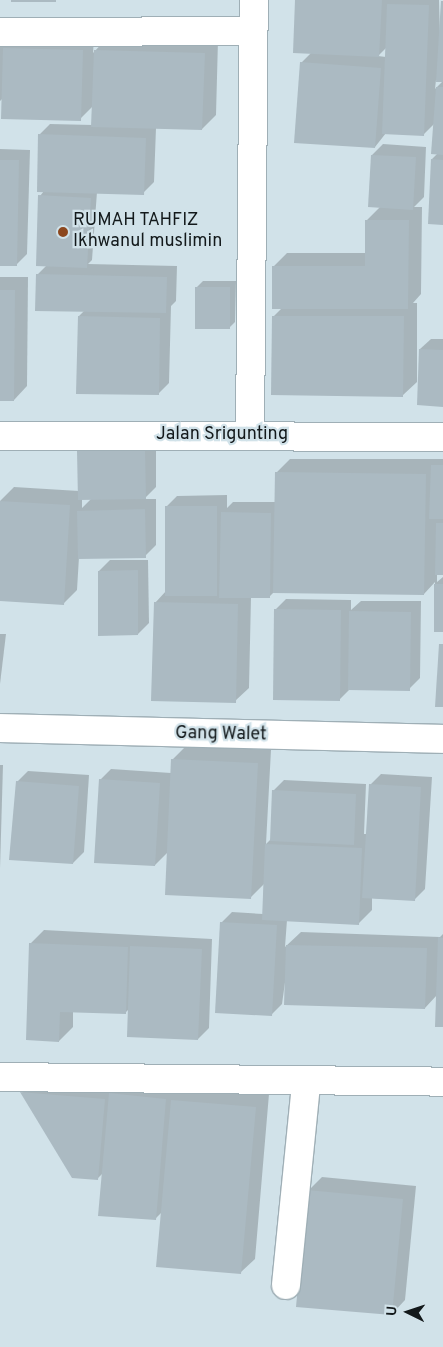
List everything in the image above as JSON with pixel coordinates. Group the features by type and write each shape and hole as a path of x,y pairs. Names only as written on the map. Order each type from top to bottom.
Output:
{"street":[{"path":"250,434 254,0"},
{"path":"0,32 253,31"},
{"name":"Jalan Srigunting","path":"0,436 250,434 443,437"},
{"name":"Gang Walet","path":"0,728 443,739"},
{"path":"0,1077 306,1083 443,1082"},
{"path":"286,1285 306,1083"}],"building":[{"path":"11,0 56,0 56,2 11,2"},
{"path":"295,0 382,0 379,57 293,53"},
{"path":"441,1 443,1 443,82 436,82"},
{"path":"387,4 429,5 424,136 382,134"},
{"path":"3,48 83,50 81,121 1,119"},
{"path":"94,50 205,53 202,130 91,127"},
{"path":"300,62 381,68 375,148 294,143"},
{"path":"436,87 443,87 443,155 431,154"},
{"path":"38,134 146,138 144,195 37,192"},
{"path":"371,155 416,157 413,210 368,207"},
{"path":"431,159 443,160 443,225 428,224"},
{"path":"0,160 19,160 17,266 0,266"},
{"name":"RUMAH TAHFIZ Ikhwanul muslimin","path":"38,195 91,198 87,268 36,266"},
{"path":"365,220 409,220 408,309 272,309 272,266 365,266"},
{"path":"36,274 167,277 166,313 35,311"},
{"path":"195,287 230,287 230,329 195,329"},
{"path":"0,290 15,290 14,401 0,401"},
{"path":"78,316 160,318 159,395 76,394"},
{"path":"272,316 404,316 403,397 271,395"},
{"path":"419,349 443,350 443,407 417,405"},
{"path":"145,450 146,499 78,500 77,451"},
{"path":"431,465 443,465 443,519 429,519"},
{"path":"275,472 426,474 424,595 273,593"},
{"path":"0,501 70,505 64,605 0,601"},
{"path":"165,506 217,506 217,596 165,596"},
{"path":"145,509 146,558 78,559 77,511"},
{"path":"221,512 271,513 270,598 219,598"},
{"path":"436,523 443,523 443,575 435,575"},
{"path":"138,570 138,635 98,636 98,571"},
{"path":"434,584 443,584 443,632 434,632"},
{"path":"154,602 238,604 236,703 151,701"},
{"path":"274,609 341,610 340,701 273,700"},
{"path":"349,611 411,612 410,691 348,690"},
{"path":"439,644 443,644 443,707 435,707"},
{"path":"171,759 258,763 251,899 165,895"},
{"path":"99,779 160,783 155,866 94,863"},
{"path":"16,781 79,786 73,864 9,860"},
{"path":"369,784 421,787 415,901 362,898"},
{"path":"272,790 356,794 354,845 270,841"},
{"path":"265,844 362,848 359,925 262,920"},
{"path":"220,922 277,925 272,1016 215,1013"},
{"path":"438,937 443,938 443,1027 435,1027"},
{"path":"29,943 128,947 126,1014 60,1012 59,1042 26,1040"},
{"path":"286,945 427,948 425,1009 284,1005"},
{"path":"130,946 202,949 198,1040 127,1037"},
{"path":"20,1092 105,1099 98,1180 72,1178"},
{"path":"109,1093 166,1099 156,1220 98,1216"},
{"path":"171,1100 256,1107 241,1274 156,1267"},
{"path":"307,1190 403,1199 392,1315 296,1307"}],"place":[{"name":"RUMAH TAHFIZ Ikhwanul muslimin","path":"63,232"}]}
